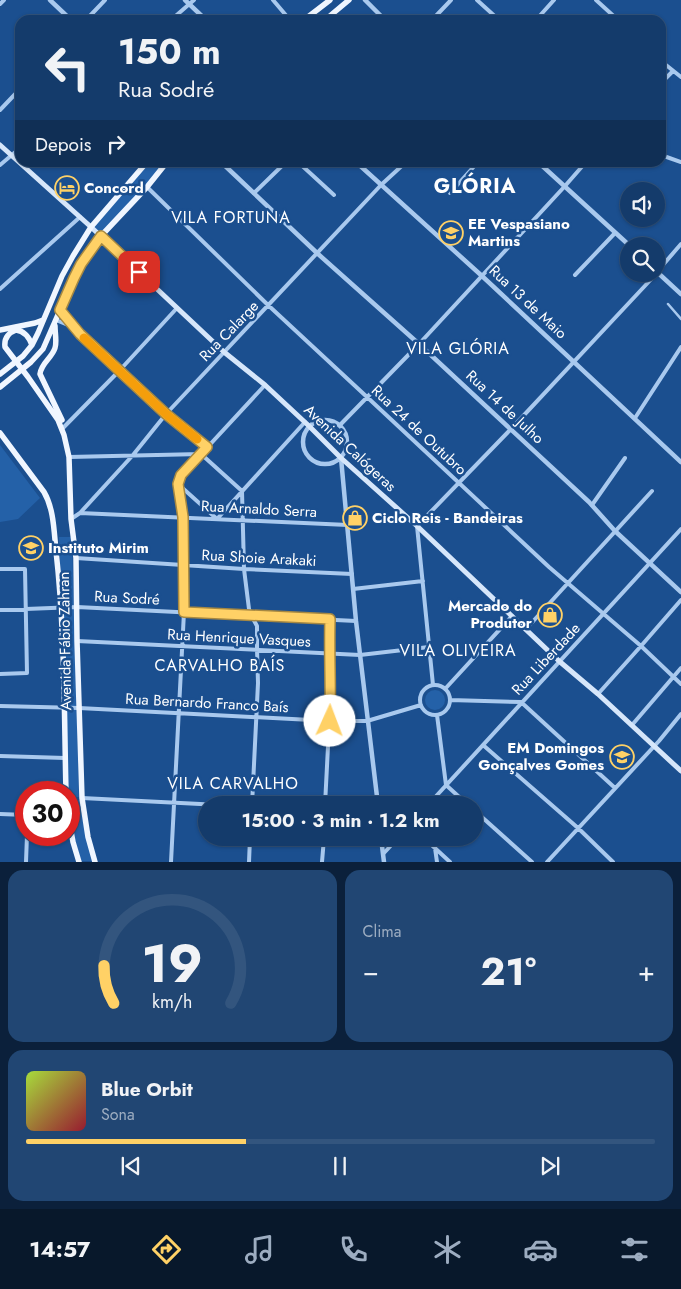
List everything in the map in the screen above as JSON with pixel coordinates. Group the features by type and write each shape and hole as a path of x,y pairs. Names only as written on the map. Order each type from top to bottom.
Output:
{"main road":[{"path":"310,15 330,0"},
{"path":"331,15 349,0"},
{"name":"Avenida Calógeras","path":"0,145 15,159"},
{"name":"Avenida Calógeras","path":"24,167 224,352 265,385 559,661 598,694 681,771"},
{"path":"0,374 24,356 32,345 67,265 91,227 143,167"},
{"path":"0,386 31,362 43,348 81,264 101,236 163,167"},
{"path":"0,330 43,320"},
{"path":"56,322 56,345 41,369 40,374 60,416 63,430"},
{"path":"11,356 5,346 6,338 12,332 16,330 24,332 32,345"},
{"name":"Avenida Fábio Zahran","path":"11,356 58,420 63,430 69,457 71,519 76,558 82,798 88,837 95,862"},
{"name":"Avenida Fábio Zahran","path":"0,433 46,496 51,508 61,608 66,781"},
{"path":"74,846 79,862"}],"street":[{"path":"0,4 4,0"},
{"path":"50,0 66,15"},
{"path":"91,15 105,0"},
{"path":"273,0 286,15"},
{"path":"365,0 380,15"},
{"path":"437,15 451,0"},
{"path":"477,0 494,15"},
{"path":"540,15 554,0"},
{"path":"596,0 612,15"},
{"path":"176,15 190,1 202,15"},
{"path":"666,65 681,77"},
{"path":"666,78 673,71"},
{"path":"0,110 15,94"},
{"path":"0,101 4,105"},
{"path":"0,165 15,152"},
{"path":"666,157 681,162"},
{"name":"Rua 14 de Julho","path":"226,167 317,253 419,344 592,504 615,531 681,592"},
{"path":"254,193 281,167"},
{"path":"303,167 334,195"},
{"name":"Rua 13 de Maio","path":"361,167 482,276 681,462"},
{"name":"Rua Calarge","path":"71,519 80,513 133,455 166,414 381,185 401,167"},
{"path":"450,193 473,167"},
{"path":"544,167 620,237"},
{"path":"340,426 419,344 582,167"},
{"name":"Rua 24 de Outubro","path":"146,187 269,306 459,483 681,684"},
{"path":"0,289 80,217"},
{"path":"575,275 615,233"},
{"path":"665,264 679,249 681,244"},
{"path":"665,281 681,294"},
{"path":"433,685 417,526 511,429 648,282"},
{"path":"668,304 681,319"},
{"path":"63,430 177,308"},
{"path":"60,310 80,334"},
{"path":"56,322 68,325 80,334 166,414 207,447"},
{"path":"0,346 11,356"},
{"path":"635,418 681,347"},
{"path":"171,862 184,612 183,517 178,484 181,475 265,385"},
{"path":"321,420 328,420 340,426 345,431 347,438 345,452 341,458 335,462 321,464 309,458 303,446 303,439 309,426 321,420"},
{"path":"178,484 217,519 304,422"},
{"path":"69,457 201,454 242,491 244,569 250,615 256,626 257,649 258,683 252,796"},
{"path":"341,458 356,621 377,796"},
{"path":"592,504 624,458"},
{"path":"526,629 652,491"},
{"name":"Rua Arnaldo Serra","path":"80,513 348,525"},
{"name":"Rua Liberdade","path":"436,796 681,529"},
{"name":"Rua Shoie Arakaki","path":"76,558 352,574"},
{"path":"0,569 25,568 27,673 0,674"},
{"path":"353,589 422,581"},
{"path":"598,694 681,600"},
{"name":"Rua Sodré","path":"0,610 77,607 356,621"},
{"path":"445,689 512,616"},
{"path":"326,796 331,688 329,654 330,619"},
{"name":"Rua Henrique Vasques","path":"77,641 360,655 429,647"},
{"path":"632,726 681,668"},
{"path":"433,685 441,686 445,689 448,691 450,700 448,708 437,715 426,711 421,704 424,690 433,685"},
{"path":"450,700 522,702 615,788"},
{"name":"Rua Bernardo Franco Baís","path":"0,706 64,707 367,722 421,704"},
{"path":"547,862 681,714"},
{"path":"437,715 446,785 458,796"},
{"path":"483,745 578,828 613,862"},
{"path":"0,756 65,758"},
{"path":"82,798 198,804"},
{"path":"0,814 15,815"},
{"path":"483,818 532,862"},
{"path":"26,862 27,846"},
{"path":"249,862 250,846"},
{"path":"322,862 323,846"},
{"path":"382,846 384,862"},
{"path":"383,854 390,846"},
{"path":"435,848 436,862"},
{"path":"435,848 450,862"}],"shaded area":[{"path":"144,167 163,167 101,236 91,227"},
{"path":"0,445 40,498 18,519 0,522"},
{"path":"59,537 72,537 79,781 67,781"},
{"path":"435,690 442,693 445,700 442,707 435,710 428,707 425,700 428,693"},
{"path":"80,800 85,831 93,861 81,861 77,846 80,846"}],"slow traffic":[{"path":"84,338 166,414 197,439"}],"place":[{"name":"Concord","path":"67,188"},
{"name":"EE Vespasiano Martins","path":"451,233"},
{"name":"Ciclo Reis - Bandeiras","path":"355,518"},
{"name":"Instituto Mirim","path":"31,548"},
{"name":"Mercado do Produtor","path":"550,615"},
{"name":"EM Domingos Gonçalves Gomes","path":"622,757"}],"district":[{"name":"GLÓRIA","path":"475,186"},
{"name":"VILA FORTUNA","path":"231,217"},
{"name":"VILA GLÓRIA","path":"458,348"},
{"name":"VILA OLIVEIRA","path":"458,650"},
{"name":"CARVALHO BAÍS","path":"220,665"},
{"name":"VILA CARVALHO","path":"233,783"}],"route":[{"path":"139,272 101,236 81,264 60,310 80,334 166,414 207,447 181,475 178,484 183,517 184,612 330,619 330,721"}]}
